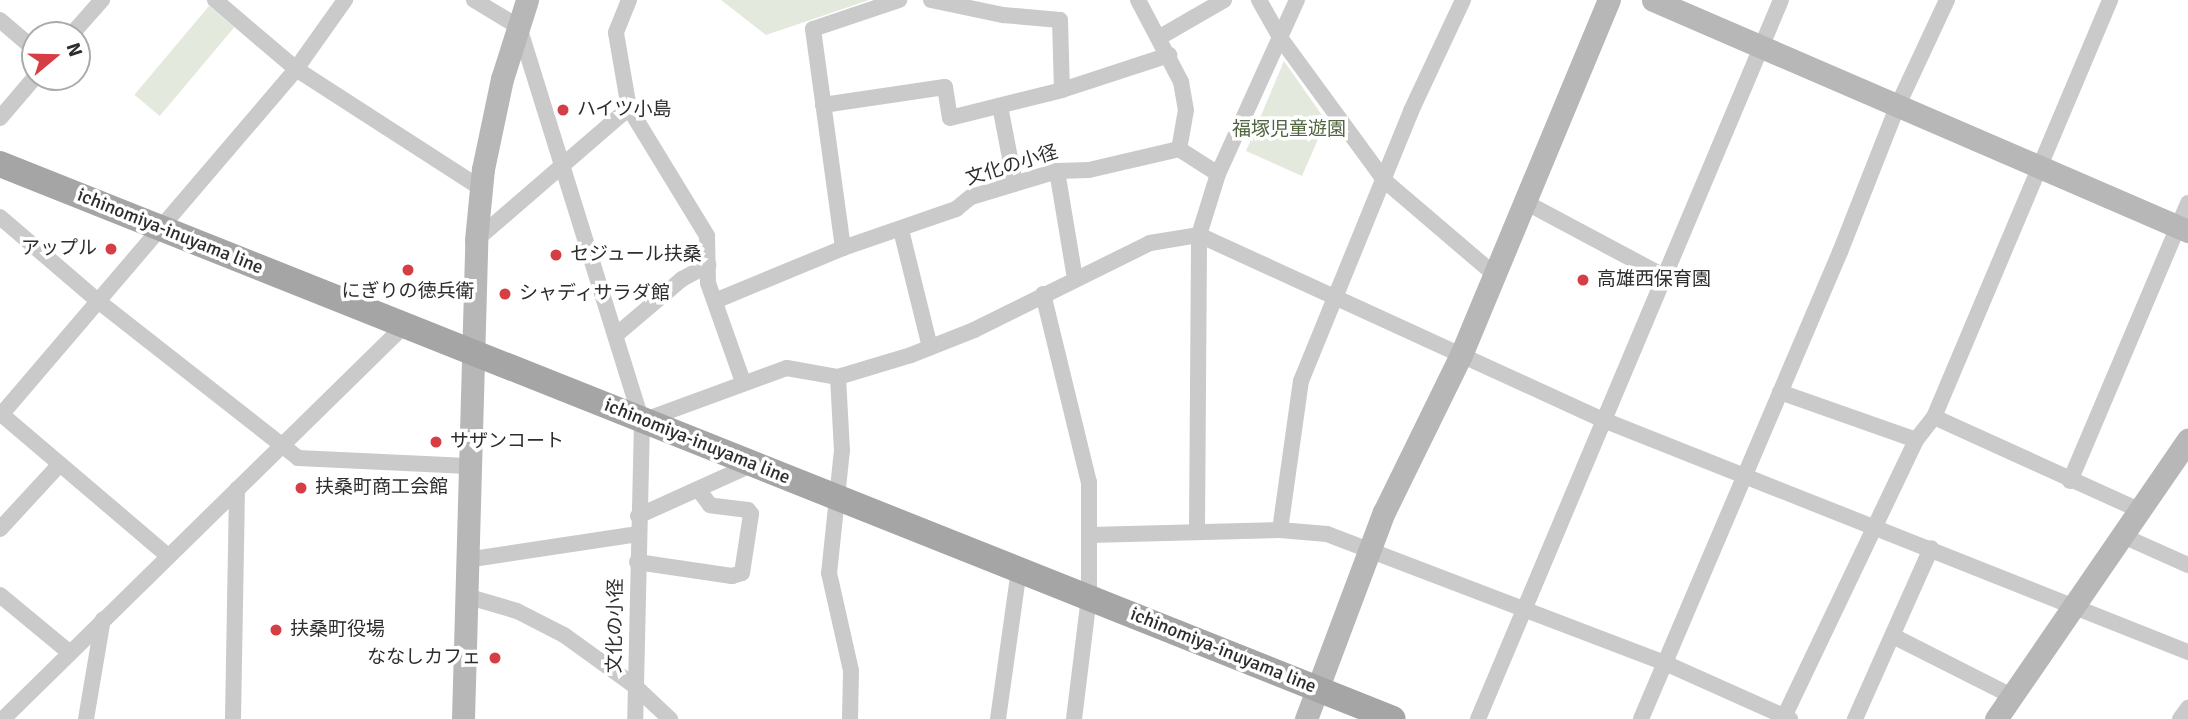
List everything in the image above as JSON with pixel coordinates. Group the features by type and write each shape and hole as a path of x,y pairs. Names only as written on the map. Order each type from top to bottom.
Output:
{"main road":[{"name":"ichinomiya-inuyama line","path":"0,164 1393,719"}],"street":[{"path":"83,21 102,0"},
{"path":"215,0 296,69 481,188"},
{"path":"168,556 1,414 296,69 345,0"},
{"path":"474,0 519,27"},
{"path":"463,719 476,240 481,188 502,79 527,0"},
{"path":"629,0 616,33 629,108 707,236 708,265 715,301 743,382"},
{"path":"843,248 814,29 899,0"},
{"path":"931,0 1006,7 1060,20 1062,90"},
{"path":"1138,0 1169,55 1186,110 1179,149 1218,174"},
{"path":"1160,37 1224,0"},
{"path":"1259,0 1281,39 1385,181 1495,275"},
{"path":"1197,531 1199,235 1218,174 1297,0"},
{"path":"1280,530 1301,381 1385,181 1411,111 1463,0"},
{"path":"1306,719 1384,512 1461,355 1609,0"},
{"path":"1653,0 2038,164 2183,229"},
{"path":"1478,719 1601,419 1781,0"},
{"path":"1641,719 1898,105 1947,0"},
{"path":"1089,535 1280,530 1327,534 1665,663 1760,713 1787,718 1878,527 1916,440 1934,417 2038,164 2110,0"},
{"path":"0,20 21,38"},
{"name":"文化の小径","path":"519,27 642,421 635,719"},
{"path":"822,105 945,87 950,118 1062,90 1169,55"},
{"path":"0,118 23,91"},
{"path":"1000,106 1015,184"},
{"path":"476,240 564,167 629,108"},
{"name":"文化の小径","path":"715,301 843,248 956,209 971,197 1057,171 1089,170 1179,149"},
{"path":"1057,171 1074,278"},
{"path":"1525,202 1662,275"},
{"path":"2070,481 2183,229 2188,203"},
{"path":"0,217 98,301 279,447 298,458 468,466"},
{"path":"901,230 930,347"},
{"path":"642,421 786,368 838,377 930,347 1150,243 1199,235 1601,419 2188,652"},
{"path":"616,335 682,279 708,265"},
{"path":"1043,294 1089,482 1089,597 1073,719"},
{"path":"3,719 406,324"},
{"path":"838,377 842,450 829,573 851,671 850,719"},
{"path":"1780,392 1916,440"},
{"path":"1934,417 2139,510"},
{"path":"1996,719 2139,510 2186,447"},
{"path":"0,528 60,464"},
{"path":"638,516 753,464"},
{"path":"233,719 237,489"},
{"path":"637,562 732,576 742,573 751,514 748,510 710,505 698,489"},
{"path":"466,560 638,534"},
{"path":"2123,536 2188,565"},
{"path":"1855,719 1895,637 1931,548"},
{"path":"998,719 1019,569"},
{"path":"0,595 69,652"},
{"path":"466,596 541,621 636,687 670,719"},
{"path":"86,719 103,619"},
{"path":"1895,637 2012,696"},
{"path":"2180,719 2188,708"}],"green space":[{"path":"721,0 869,0 766,35"},
{"path":"209,6 234,27 160,116 134,95"},
{"name":"福塚児童遊園","path":"1284,61 1326,121 1302,176 1246,151"}],"place":[{"name":"ハイツ小島","path":"563,110"},
{"name":"アップル","path":"111,249"},
{"name":"セジュール扶桑","path":"556,255"},
{"name":"にぎりの徳兵衛","path":"408,270"},
{"name":"高雄西保育園","path":"1583,280"},
{"name":"シャディサラダ館","path":"505,294"},
{"name":"サザンコート","path":"436,442"},
{"name":"扶桑町商工会館","path":"301,488"},
{"name":"扶桑町役場","path":"276,630"},
{"name":"ななしカフェ","path":"495,658"}]}
